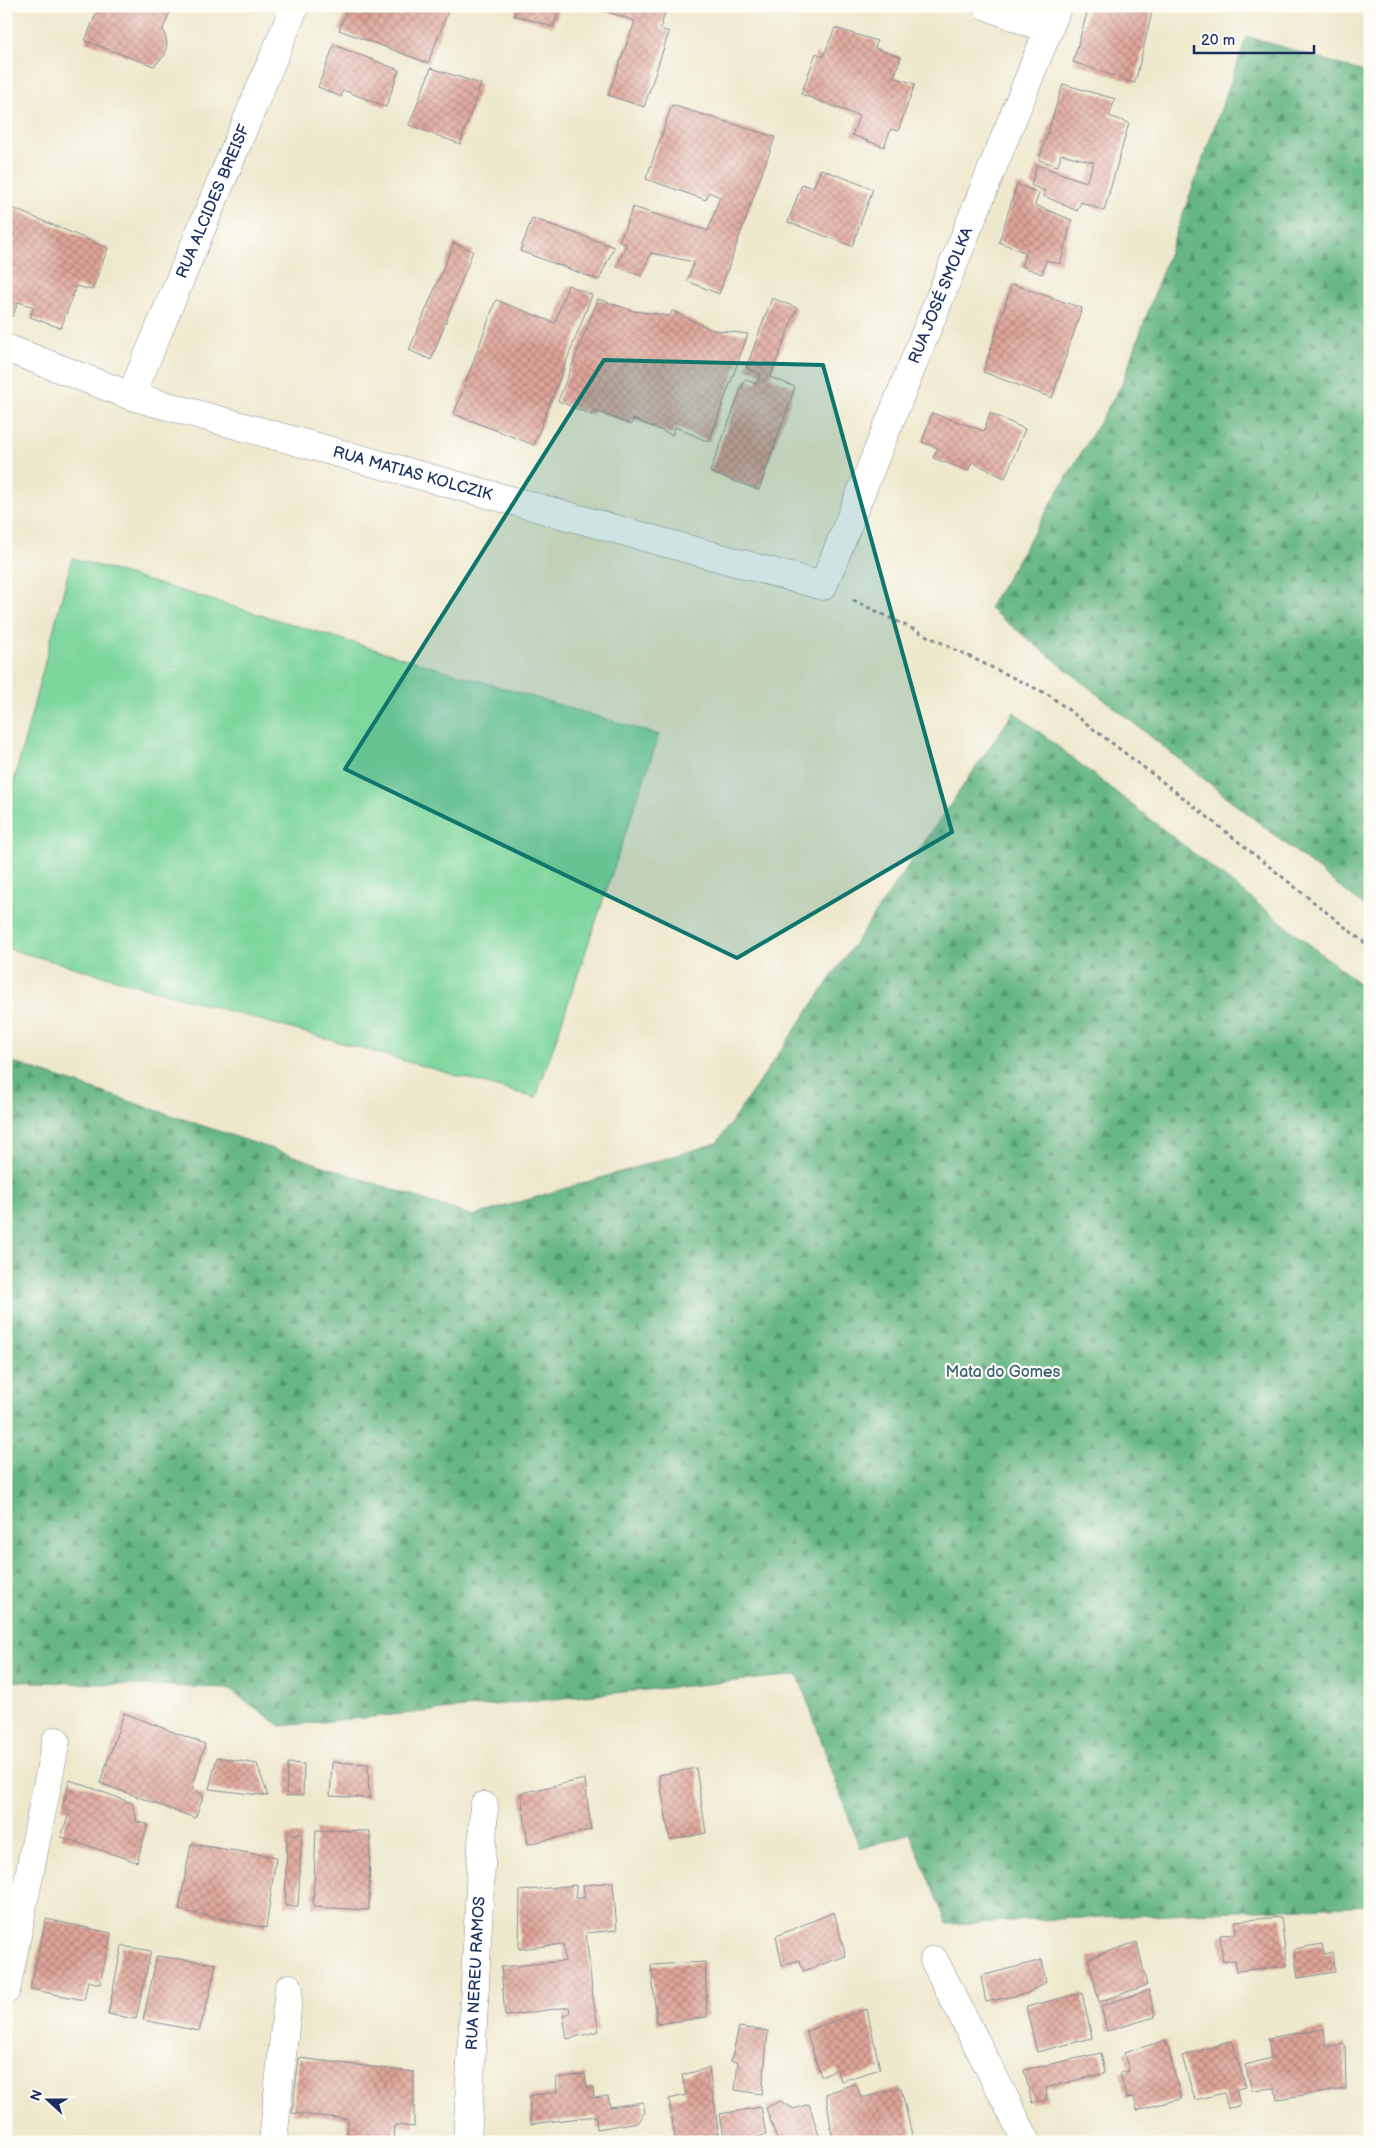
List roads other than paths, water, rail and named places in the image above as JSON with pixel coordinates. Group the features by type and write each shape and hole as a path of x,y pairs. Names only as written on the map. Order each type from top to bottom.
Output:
{"street":[{"name":"RUA ALCIDES BREISF","path":"131,396 295,6"},
{"path":"987,6 1053,18"},
{"name":"RUA JOSÉ SMOLKA","path":"823,586 1053,18"},
{"name":"RUA MATIAS KOLCZIK","path":"6,348 131,396 823,586"},
{"path":"6,1990 56,1741"},
{"name":"RUA NEREU RAMOS","path":"467,2142 484,1806"},
{"path":"934,1960 1027,2142"},
{"path":"273,2142 289,1988"}],"park label":[{"name":"Mata do Gomes","path":"1003,1372"}]}
